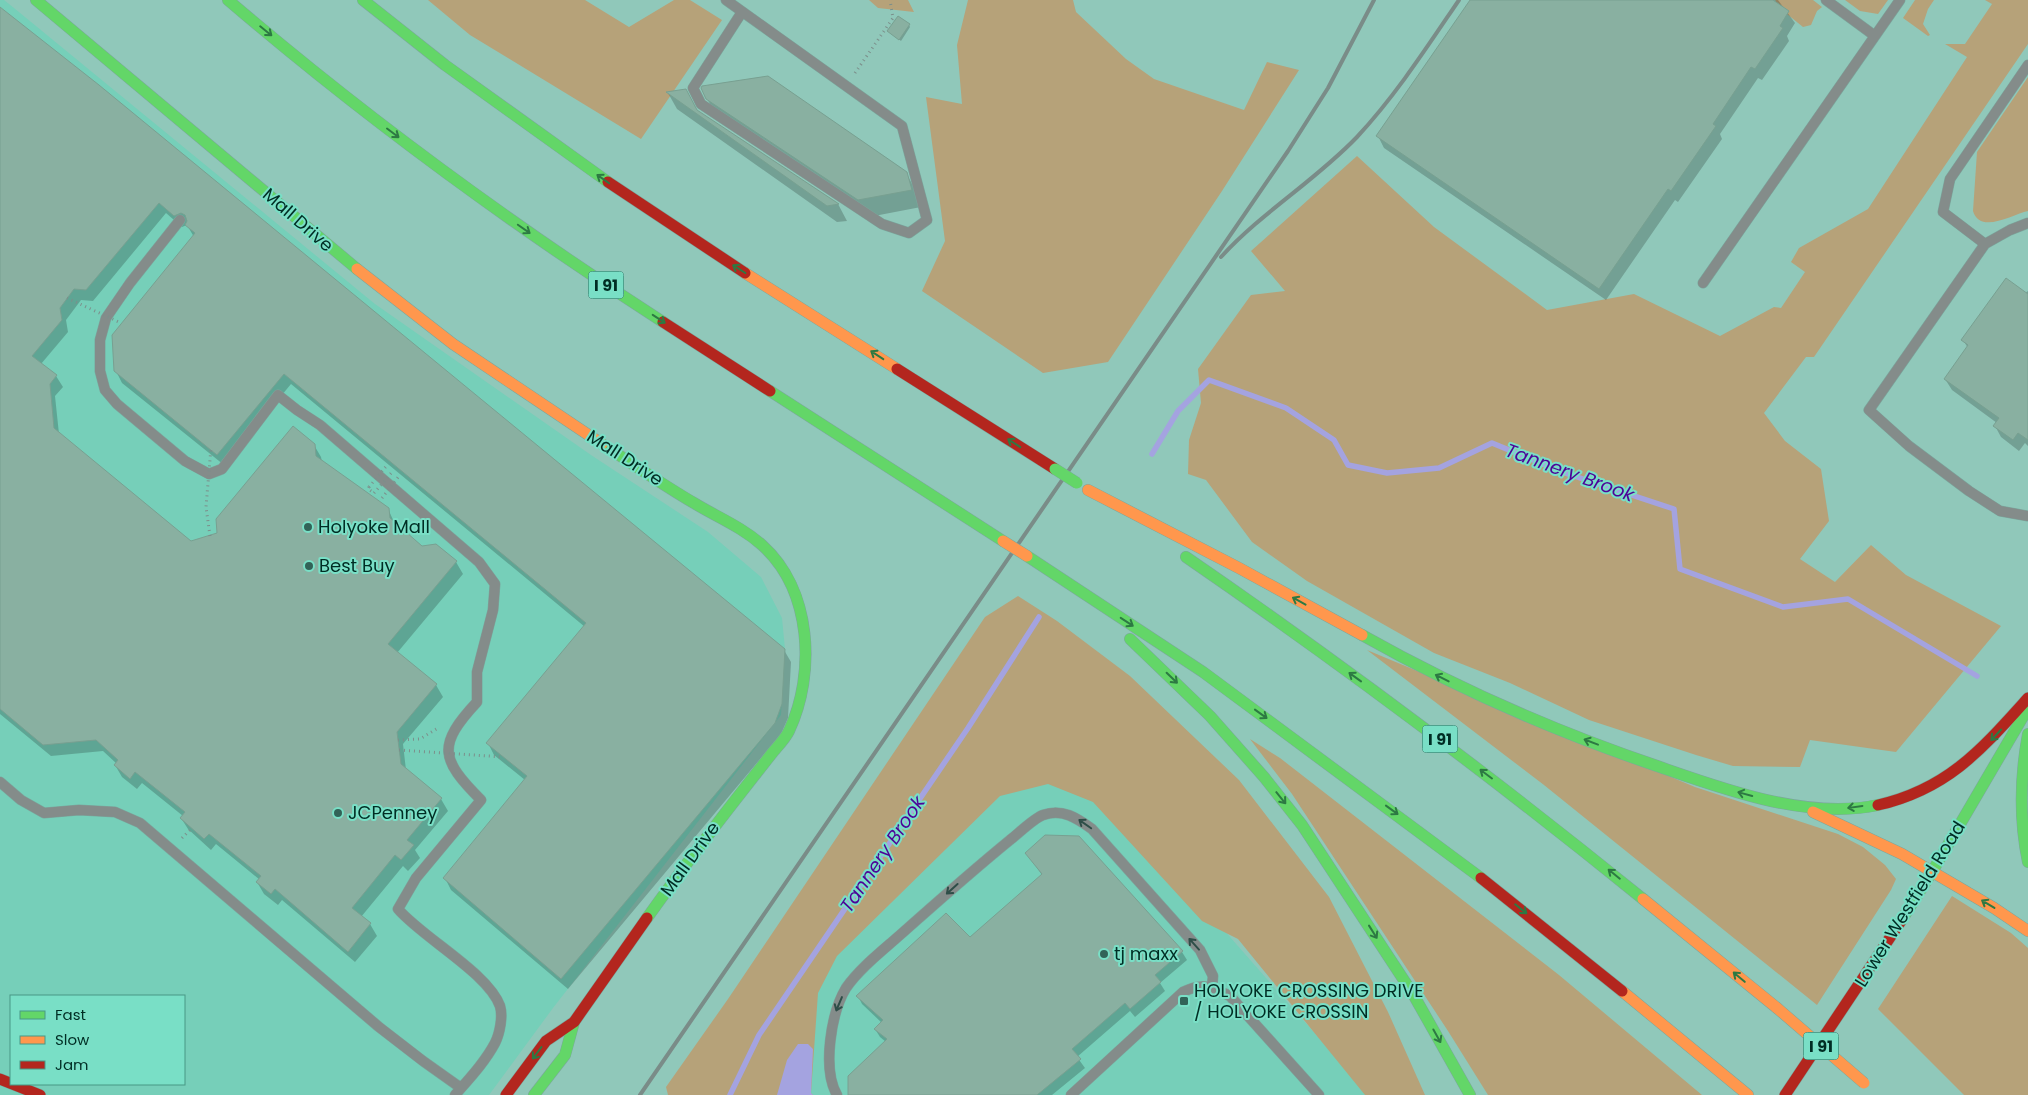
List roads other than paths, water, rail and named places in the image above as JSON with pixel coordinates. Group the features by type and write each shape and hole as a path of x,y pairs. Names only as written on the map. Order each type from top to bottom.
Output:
{"main road":[{"name":"Mall Drive","path":"26,0 52,15"},
{"name":"Mall Drive","path":"36,0 138,84 348,263 431,328 497,375 704,510 745,531 770,554 791,585 799,602 807,642 806,671 796,714 788,733 693,853 574,1022 565,1054 534,1095"},
{"name":"I 91","path":"228,0 384,127 532,235 695,343 1204,672 1506,897 1748,1095"},
{"name":"I 91","path":"363,0 464,79 638,203 1088,490 1342,667 1486,774 1636,891 1777,1008 1867,1086"},
{"path":"1088,490 1253,575 1436,675 1493,702 1572,735 1678,773 1733,790 1793,805 1824,810 1853,808 1900,799 1928,788 1952,774 1974,757 1994,738 2028,698"},
{"path":"1057,576 1116,626 1188,694 1240,750 1283,801 1320,850 1413,994 1470,1095"},
{"name":"Lower Westfield Road","path":"1785,1095 1873,965 1932,872 2028,708"},
{"path":"2028,734 2023,760 2020,794 2022,832 2028,862"},
{"path":"1793,805 1820,815 1886,846 1994,908 2028,931"},
{"name":"Mall Drive","path":"506,1095 546,1041 574,1022"},
{"path":"15,1085 40,1095"}],"lane":[{"path":"726,0 902,126 927,220 909,233 882,224 701,104 693,88 742,12"},
{"path":"1826,0 1876,36"},
{"path":"1703,283 1900,0"},
{"path":"1985,244 1943,212 1950,179 2028,64"},
{"path":"0,782 22,800 44,813 79,810 115,812 140,823 379,1027 458,1091 481,1064 495,1042 500,1026 500,1007 487,984 410,922 398,909 416,878 481,800 462,781 449,761 449,741 459,721 477,702 477,672 493,610 494,584 479,562 320,425 278,395 222,469 209,474 185,461 117,404 105,390 100,371 100,340 106,318 130,283 180,220"},
{"path":"2028,223 2010,230 1985,244 1869,410 1909,446 1969,491 2000,511 2028,516"},
{"path":"837,1095 831,1073 832,1025 837,1007 846,988 867,965 967,875 1042,815 1058,813 1074,816 1092,828 1200,950 1213,976 1212,987"},
{"path":"1071,1095 1183,992 1196,986 1212,987 1230,996 1319,1095"}],"water":[{"path":"798,1044 808,1044 813,1049 811,1093 813,1095 777,1095 787,1060"}],"waterway":[{"name":"Tannery Brook","path":"1152,454 1178,411 1209,380 1286,408 1334,440 1348,465 1387,473 1439,468 1492,443 1562,472 1674,509 1680,569 1783,607 1848,599 1977,676"},
{"name":"Tannery Brook","path":"730,1095 759,1035 968,728 1039,617"}],"railway":[{"path":"640,1095 1288,151 1328,88 1374,0"},
{"path":"1221,257 1254,225 1324,168 1357,137 1398,88 1459,0"}],"place":[{"name":"Holyoke Mall","path":"308,527"},
{"name":"Best Buy","path":"309,566"},
{"name":"JCPenney","path":"338,813"},
{"name":"tj maxx","path":"1104,954"},
{"name":"HOLYOKE CROSSING DRIVE / HOLYOKE CROSSIN","path":"1184,1001"}]}
